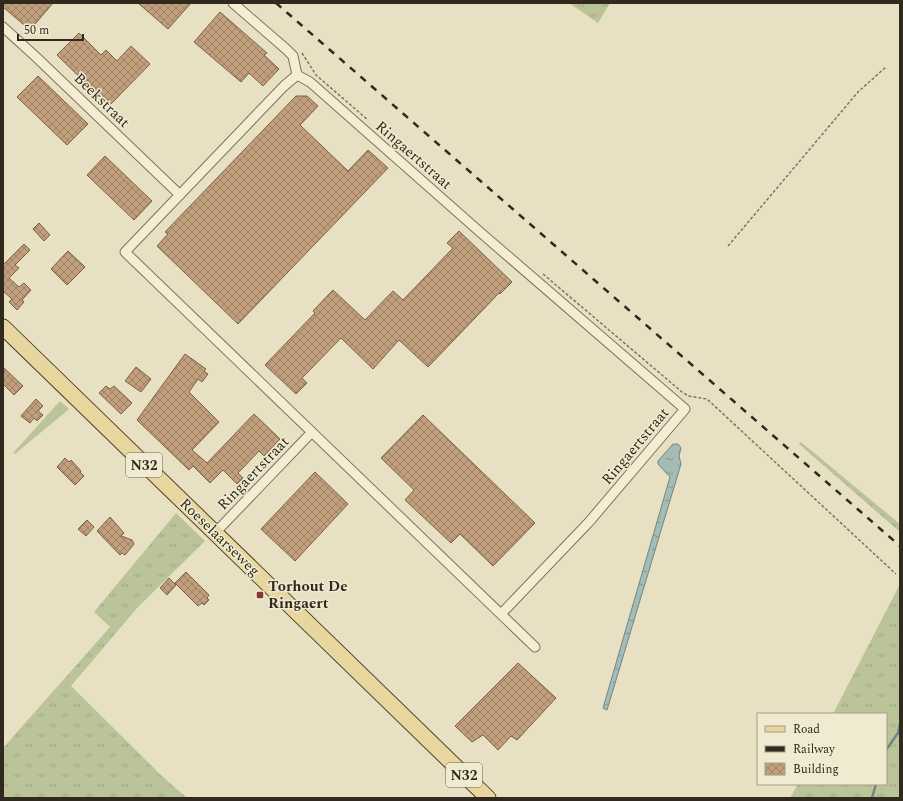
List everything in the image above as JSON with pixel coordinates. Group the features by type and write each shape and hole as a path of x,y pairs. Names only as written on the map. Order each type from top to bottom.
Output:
{"main road":[{"name":"Roeselaarseweg","path":"3,327 488,798"}],"street":[{"path":"233,3 293,56 297,75 284,86 125,252 535,647"},
{"name":"Beekstraat","path":"3,27 180,195"},
{"name":"Ringaertstraat","path":"297,75 310,82 474,227 685,409 589,522 501,614"},
{"name":"Ringaertstraat","path":"215,533 312,432"}],"path":[{"path":"299,50 316,75 369,121"},
{"path":"728,246 858,92 875,75 886,67"},
{"path":"540,271 682,392 688,396 707,399 896,574"}],"green space":[{"path":"569,3 610,3 598,23"},
{"path":"60,401 69,409 15,454 13,453"},
{"path":"801,442 900,524 900,532 799,444"},
{"path":"176,513 205,541 137,608 71,686 163,777 187,798 3,798 3,748 110,627 94,612"},
{"path":"900,584 900,798 790,798 797,785 887,785 887,713 834,713"}],"water":[{"path":"673,444 678,444 681,448 679,456 681,464 607,710 603,708 670,477 658,464 658,461"}],"building":[{"path":"3,3 53,3 30,30 3,7"},
{"path":"138,3 191,3 168,29"},
{"path":"220,12 267,53 264,55 279,69 263,86 249,73 241,82 194,42"},
{"path":"79,33 101,55 106,50 117,61 131,46 150,64 109,106 57,55"},
{"path":"38,76 88,124 67,145 17,97"},
{"path":"296,96 307,96 318,106 300,125 348,171 368,150 388,168 238,324 157,246 168,234 165,232"},
{"path":"105,156 152,201 134,220 87,175"},
{"path":"39,223 50,235 44,241 33,229"},
{"path":"459,231 512,282 500,294 499,293 428,367 399,340 373,369 341,338 302,378 307,383 296,394 265,365 315,313 313,311 333,290 365,320 393,291 403,300 453,248 447,243"},
{"path":"24,244 30,250 15,265 19,268 9,278 19,287 24,283 31,290 22,300 24,302 17,310 9,302 12,299 3,291 3,265"},
{"path":"68,251 85,267 67,285 51,269"},
{"path":"185,354 206,369 204,371 208,374 202,382 198,379 189,392 219,422 192,450 207,463 254,414 280,439 264,456 259,451 238,473 243,478 237,484 223,470 210,483 193,466 189,470 137,420"},
{"path":"3,367 23,386 14,395 3,384"},
{"path":"136,367 151,379 141,392 125,381"},
{"path":"106,386 110,389 114,386 132,403 121,414 99,393"},
{"path":"36,399 43,406 38,411 43,415 37,421 34,418 30,423 21,416"},
{"path":"423,415 535,523 493,566 460,534 451,543 405,500 414,490 381,458"},
{"path":"65,458 69,462 71,460 84,476 75,485 57,467"},
{"path":"315,472 348,504 295,561 261,529"},
{"path":"110,517 124,533 121,536 132,540 134,544 125,555 122,553 120,555 97,531"},
{"path":"87,520 94,527 86,536 78,529"},
{"path":"186,572 209,595 207,598 209,600 204,605 202,603 198,606 175,583"},
{"path":"169,578 176,585 167,595 160,588"},
{"path":"518,663 556,698 517,740 511,736 498,750 483,735 472,742 455,726"}],"waterway":[{"path":"887,749 898,733 900,724"},
{"path":"872,798 876,785"}],"railway":[{"path":"276,3 900,546"}],"place":[{"name":"Torhout De Ringaert","path":"260,595"}]}
